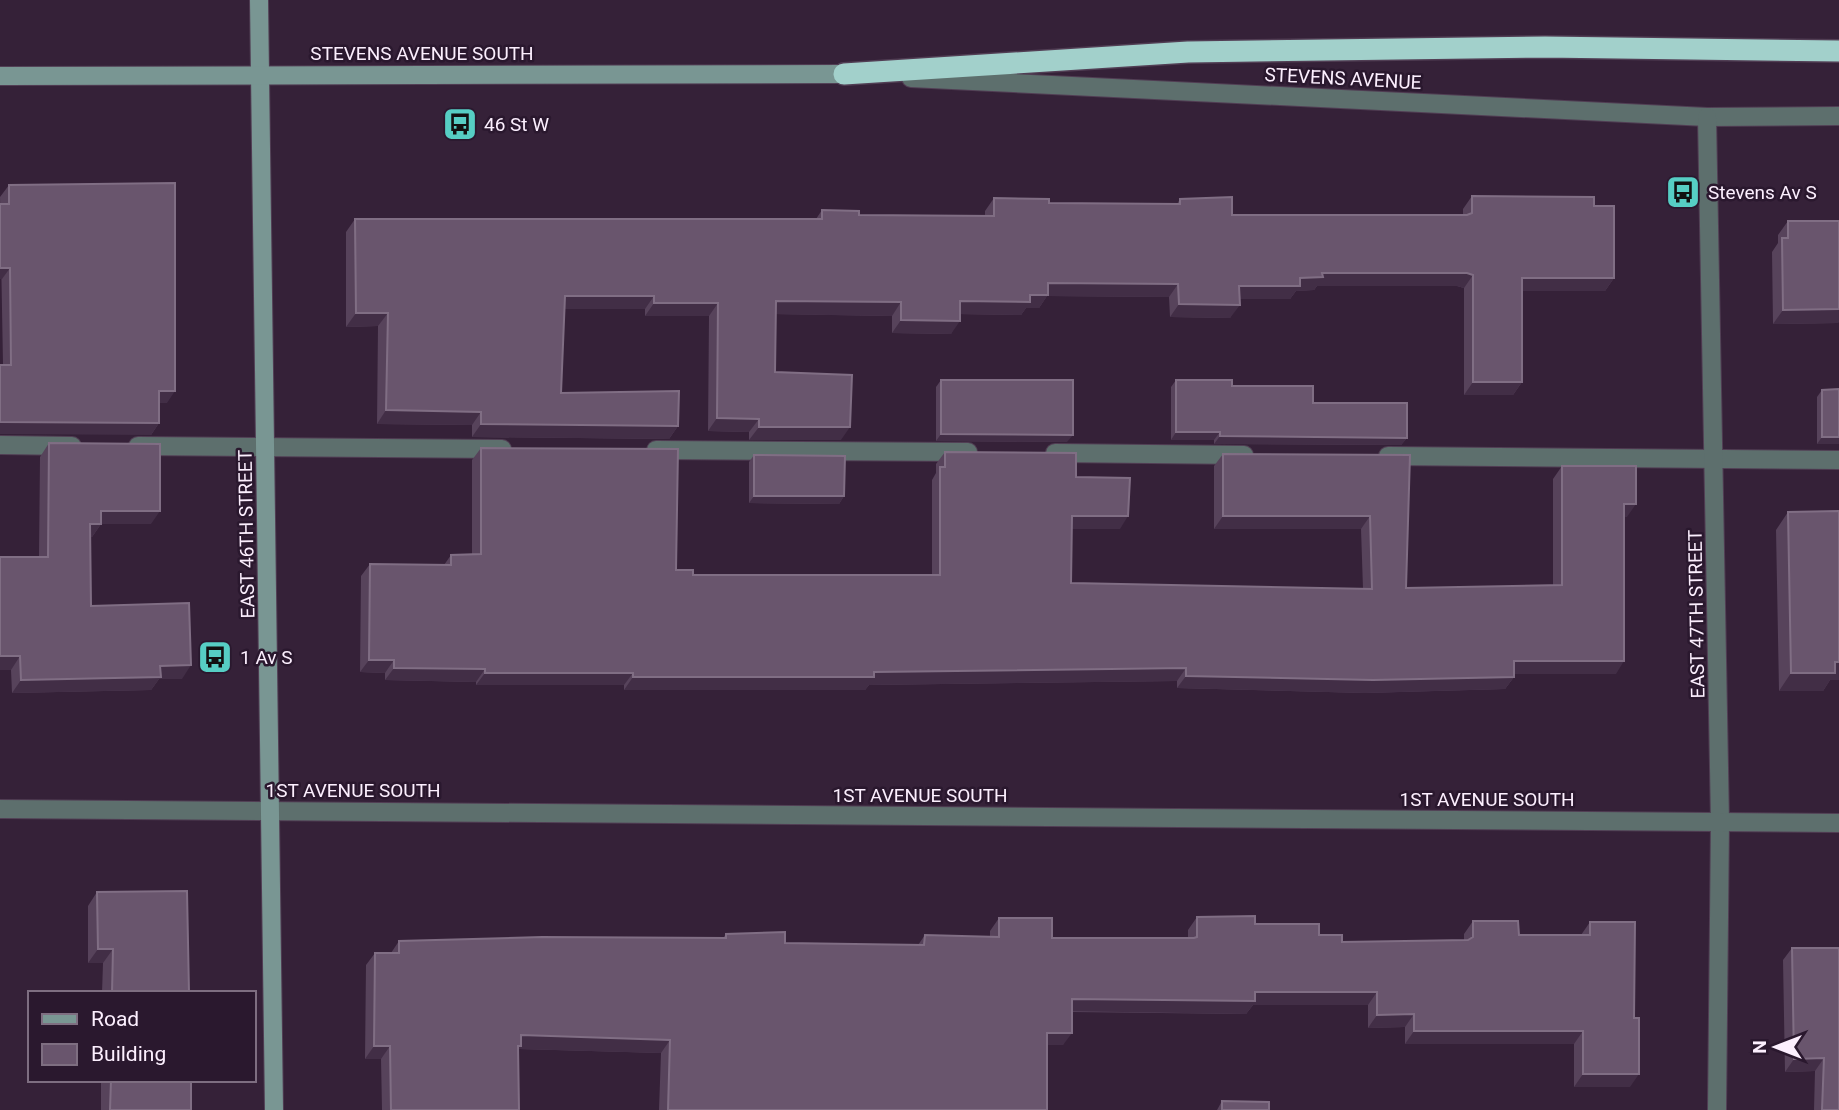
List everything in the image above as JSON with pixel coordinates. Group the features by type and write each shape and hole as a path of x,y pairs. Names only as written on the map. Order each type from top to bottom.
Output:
{"highway":[{"path":"844,74 1188,52 1545,47 1839,51"}],"main road":[{"name":"EAST 46TH STREET","path":"258,3 274,1110"},
{"name":"STEVENS AVENUE SOUTH","path":"0,76 844,74"}],"street":[{"name":"STEVENS AVENUE","path":"844,74 1707,117 1839,116"},
{"name":"EAST 47TH STREET","path":"1707,117 1720,822 1717,1110"},
{"path":"0,445 84,446"},
{"path":"125,446 515,449"},
{"path":"640,450 988,453"},
{"path":"1044,453 1266,455"},
{"path":"1363,456 1839,460"},
{"name":"1ST AVENUE SOUTH","path":"0,809 1839,823"}],"building":[{"path":"175,183 175,391 159,391 159,423 0,422 0,365 11,365 10,268 0,268 0,204 9,204 9,185"},
{"path":"1472,196 1594,197 1594,206 1614,206 1614,278 1522,278 1522,382 1473,382 1473,275 1467,273 1322,273 1323,277 1300,278 1300,286 1239,286 1240,305 1179,304 1178,284 1048,283 1048,295 1030,295 1030,302 960,301 960,321 901,320 901,302 776,301 775,372 852,375 850,427 759,427 759,419 717,418 718,303 654,303 654,296 565,296 561,393 679,391 678,426 481,424 481,412 386,410 388,313 356,313 355,219 822,219 822,210 859,211 859,215 994,216 994,198 1049,199 1049,203 1180,204 1180,199 1232,197 1232,215 1467,215 1472,213"},
{"path":"1788,221 1839,221 1839,309 1783,310 1782,238 1788,238"},
{"path":"941,380 1073,380 1073,435 941,434"},
{"path":"1176,380 1232,380 1232,386 1313,386 1313,403 1407,403 1407,438 1220,436 1220,432 1176,432"},
{"path":"1839,389 1839,437 1822,437 1822,390"},
{"path":"49,443 160,444 160,511 101,511 101,524 90,524 91,606 189,603 191,665 160,666 161,677 21,680 20,656 0,656 0,557 48,557"},
{"path":"481,448 678,449 676,570 693,570 693,575 940,575 940,467 945,467 945,452 1076,453 1076,477 1130,478 1128,516 1072,516 1071,583 1372,589 1370,516 1223,516 1223,454 1410,455 1406,588 1562,585 1562,466 1636,466 1636,504 1624,504 1624,661 1514,661 1514,677 1373,680 1186,676 1186,668 874,672 874,677 633,677 633,673 485,673 485,669 394,668 394,660 369,660 370,564 451,565 451,555 481,554"},
{"path":"754,455 845,456 844,496 754,496"},
{"path":"1839,511 1839,662 1835,662 1835,673 1791,673 1788,512"},
{"path":"187,891 189,991 112,991 113,949 98,949 97,892"},
{"path":"1255,916 1255,924 1319,924 1319,935 1342,935 1342,942 1468,940 1473,937 1473,921 1518,921 1519,935 1590,935 1590,922 1635,922 1634,1018 1639,1018 1639,1074 1583,1074 1583,1031 1414,1031 1414,1014 1377,1015 1377,992 1255,992 1255,1001 1072,999 1072,1033 1047,1033 1047,1110 668,1110 670,1040 521,1035 521,1046 518,1046 519,1110 391,1110 390,1046 374,1046 375,953 399,953 399,941 542,937 726,938 726,934 785,932 785,943 924,945 925,935 999,937 999,918 1052,918 1052,938 1194,938 1197,937 1197,917"},
{"path":"1792,948 1839,948 1839,1110 1822,1110 1824,1058 1794,1059"},
{"path":"111,1082 191,1082 191,1110 110,1110"},
{"path":"1222,1101 1269,1102 1269,1110 1222,1110"}],"place":[{"name":"46 St W","path":"460,124"},
{"name":"Stevens Av S","path":"1683,192"},
{"name":"1 Av S","path":"215,657"}]}
